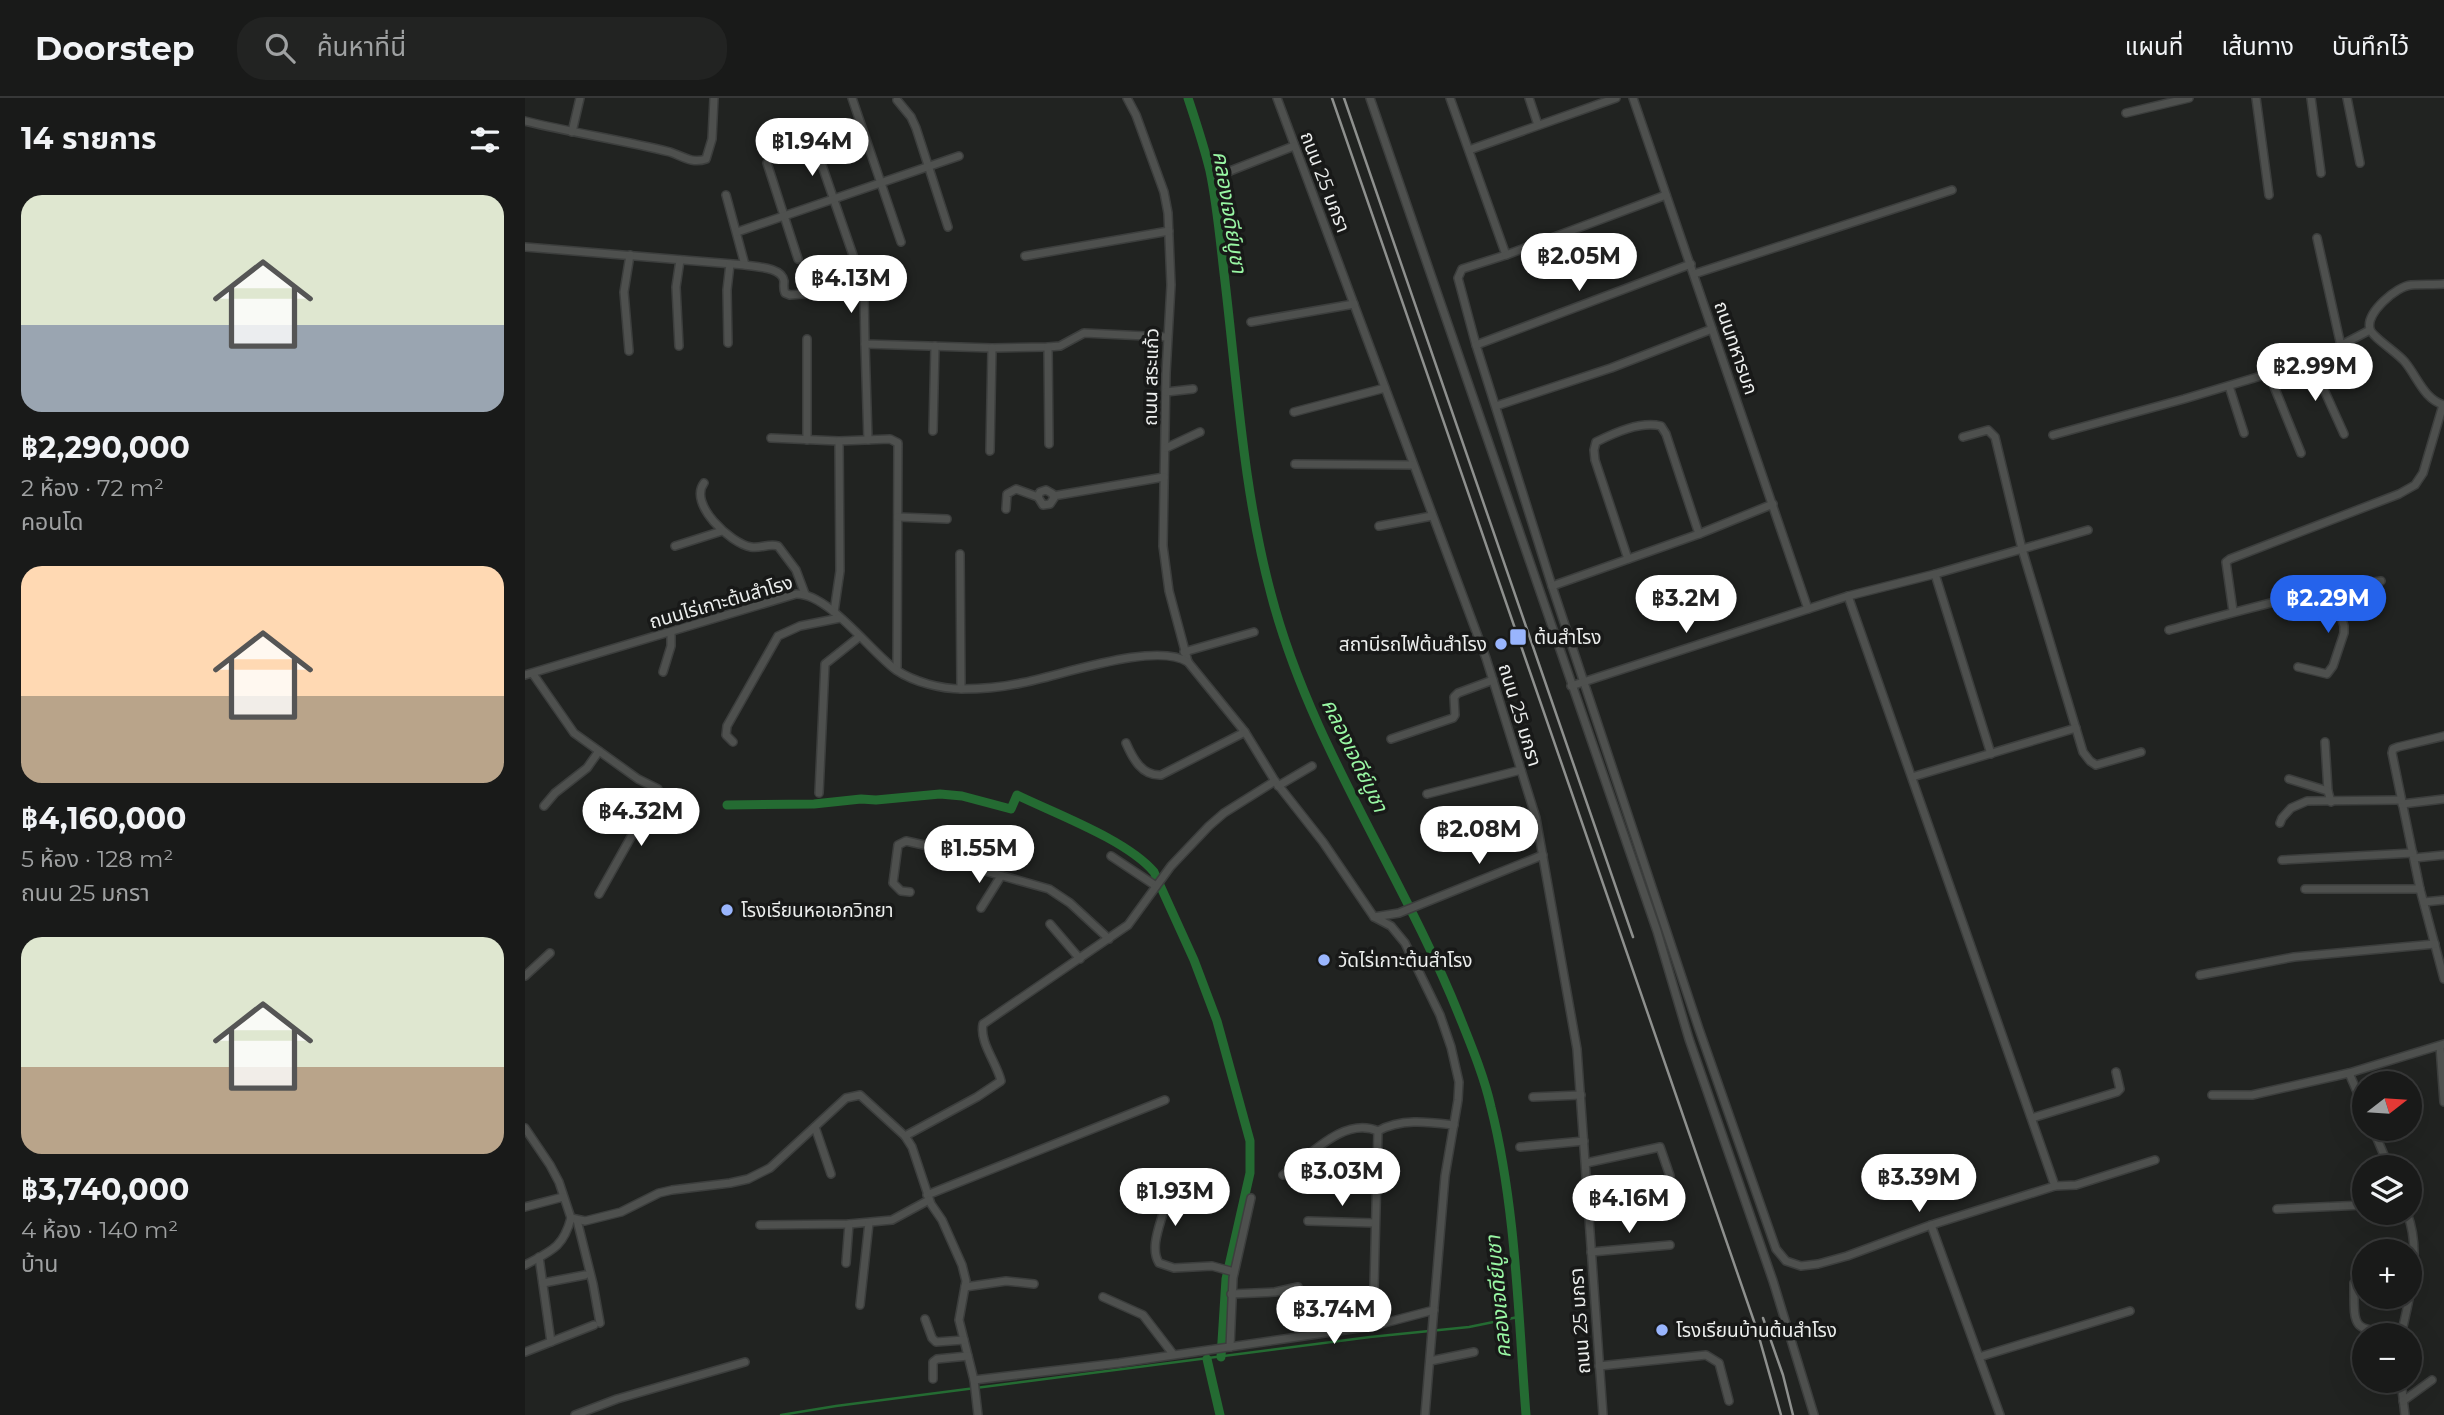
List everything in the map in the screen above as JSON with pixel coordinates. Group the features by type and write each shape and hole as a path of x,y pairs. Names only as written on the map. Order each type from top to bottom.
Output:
{"street":[{"path":"572,132 580,98"},
{"path":"525,121 597,135 693,161 702,161 711,149 714,98"},
{"path":"852,98 901,242"},
{"name":"ถนน สระแก้ว","path":"1127,98 1136,114 1164,192 1169,231 1171,285 1167,337 1164,563 1184,652 1188,662 1245,732 1276,783 1323,842 1374,917"},
{"name":"ถนน 25 มกรา","path":"1277,98 1493,680 1536,818 1573,1022 1581,1095 1603,1415"},
{"path":"1370,98 1653,919 1689,1039 1773,1281 1814,1415"},
{"path":"1450,98 1506,255"},
{"path":"1529,98 1538,125"},
{"path":"1585,98 1588,107"},
{"path":"1469,150 1616,98"},
{"name":"ถนนทหารบก","path":"1633,98 1808,609"},
{"path":"2126,113 2189,98"},
{"path":"2256,98 2269,195"},
{"path":"2311,98 2321,173"},
{"path":"2347,98 2360,163"},
{"path":"897,100 911,117 948,227"},
{"path":"1230,171 1294,146"},
{"path":"816,148 855,258"},
{"path":"737,232 959,156"},
{"path":"767,163 798,259"},
{"path":"1694,274 1952,190"},
{"path":"726,195 745,265"},
{"path":"1666,195 1462,270 1458,278 1476,345 1552,586 1699,1029 1776,1249 1786,1261 1801,1266 1818,1264 2055,1186 2076,1185 2155,1160"},
{"path":"1025,256 1169,231"},
{"path":"2316,238 2341,346"},
{"path":"525,247 745,265 780,274 784,279 785,293 790,295 862,290 865,300 868,440"},
{"path":"629,352 624,292 630,256"},
{"path":"679,346 676,287 680,260"},
{"path":"729,343 727,290 730,264"},
{"path":"1476,345 1691,264"},
{"path":"2370,330 2371,317 2383,302 2400,288 2410,285 2444,285"},
{"path":"1251,322 1354,304"},
{"path":"1496,406 1611,368 1712,329"},
{"path":"2053,435 2311,361 2370,330"},
{"path":"2233,611 2226,562 2230,559 2399,495 2415,485 2423,473 2444,405 2431,400 2404,360 2370,330"},
{"path":"865,344 1048,347 1060,346 1084,333 1167,337"},
{"path":"807,339 807,440"},
{"path":"933,431 935,346"},
{"path":"1048,347 1049,444"},
{"path":"990,451 992,348"},
{"path":"2311,361 2344,434"},
{"path":"2269,374 2301,453"},
{"path":"2229,386 2244,433"},
{"path":"1294,412 1385,388"},
{"path":"1166,392 1193,389"},
{"path":"1628,559 1595,460 1596,442 1604,438 1642,425 1661,426 1699,534"},
{"path":"1963,436 1988,430 1995,437 2022,549 2083,752 2096,765 2141,752"},
{"path":"1166,448 1200,432"},
{"path":"771,438 839,441 890,439 898,443 897,670"},
{"path":"834,612 840,571 839,441"},
{"path":"1295,464 1413,465"},
{"path":"1006,509 1007,494 1014,489 1038,497 1042,491 1047,490 1053,496 1164,477"},
{"path":"704,483 699,497 711,519 722,531 751,547 778,545 796,570 805,594"},
{"path":"1552,586 1699,534 1773,504"},
{"path":"1379,526 1432,516"},
{"path":"898,517 947,519"},
{"path":"1571,686 1848,596 2088,530"},
{"path":"675,546 722,531"},
{"path":"960,554 961,689"},
{"path":"1935,574 1991,754"},
{"path":"2169,630 2233,611 2332,588 2381,580"},
{"path":"2298,667 2327,674 2333,666 2344,626 2332,588"},
{"name":"ถนนไร่เกาะต้นสำโรง","path":"529,675 796,594 815,597 859,638 912,679 961,689 1019,684 1158,654 1180,657 1188,662"},
{"path":"1848,596 2055,1186"},
{"path":"733,742 726,735 727,726 778,636 800,626 840,618"},
{"path":"1184,652 1254,632"},
{"path":"663,672 671,646 671,633"},
{"path":"819,793 825,664 859,638"},
{"path":"529,675 574,733 638,779 658,789 599,894"},
{"path":"1391,739 1453,719 1454,697 1458,693 1493,680"},
{"path":"1912,778 2076,728"},
{"path":"1126,743 1137,764 1148,773 1161,775 1245,732"},
{"path":"2444,736 2393,749 2392,753 2420,889 2444,979"},
{"path":"2325,742 2331,802"},
{"path":"544,806 555,793 587,768 599,751"},
{"path":"905,1136 1001,1081 981,1029 983,1024 1128,925 1163,876 1224,813 1312,766"},
{"path":"1427,794 1521,770"},
{"path":"2289,779 2328,791"},
{"path":"2280,823 2299,803 2444,799"},
{"path":"910,892 901,891 893,883 896,850 898,845 905,841 946,850 1001,876 1035,884 1059,894 1109,939"},
{"path":"1374,917 1399,913 1543,855"},
{"path":"1111,856 1157,885"},
{"path":"2282,860 2444,856"},
{"path":"981,908 1001,876"},
{"path":"2305,889 2420,889"},
{"path":"2424,902 2444,900"},
{"path":"1374,917 1391,926 1405,943 1440,1015 1459,1082 1445,1176 1425,1415"},
{"path":"1050,924 1080,959"},
{"path":"2200,975 2294,957 2435,944"},
{"path":"525,976 550,953"},
{"path":"2212,1095 2252,1095 2349,1073 2442,1045 2444,1102"},
{"path":"2032,1118 2117,1092 2120,1088 2116,1072"},
{"path":"2349,1073 2352,1080"},
{"path":"1534,1097 1581,1095"},
{"path":"574,1219 585,1221 621,1212 659,1193 672,1190 748,1179 770,1168 846,1098 860,1096 905,1136 912,1147 928,1197 963,1265 965,1287 959,1312 975,1381 978,1415"},
{"path":"760,1225 849,1224 892,1220 928,1197 1165,1100"},
{"path":"1283,1175 1318,1147 1344,1132 1365,1127 1378,1131 1411,1122 1454,1125"},
{"path":"815,1126 831,1174"},
{"path":"525,1128 550,1165 574,1219 593,1284 597,1324 525,1352"},
{"path":"1373,1326 1378,1131"},
{"path":"1520,1147 1584,1141"},
{"path":"1586,1163 1660,1147 1670,1176"},
{"path":"1138,1183 1159,1186 1167,1193 1155,1251 1159,1263 1174,1268 1212,1266 1231,1271"},
{"path":"525,1207 563,1197"},
{"path":"1225,1347 1231,1271 1251,1198"},
{"path":"2277,1209 2352,1206"},
{"path":"525,1265 562,1243 574,1219"},
{"path":"1308,1221 1375,1223"},
{"path":"860,1305 869,1223"},
{"path":"846,1263 849,1224"},
{"path":"1931,1225 2000,1415"},
{"path":"2403,1323 2411,1287 2414,1238 2410,1225"},
{"path":"1591,1252 1670,1245"},
{"path":"539,1258 551,1342"},
{"path":"543,1283 585,1275"},
{"path":"965,1287 1006,1281 1034,1284"},
{"path":"1231,1294 1275,1292 1298,1287"},
{"path":"1103,1297 1143,1315 1173,1354"},
{"path":"1979,1357 2130,1311"},
{"path":"975,1381 1373,1326 1434,1314"},
{"path":"925,1319 936,1342 964,1340"},
{"path":"1430,1361 1474,1352"},
{"path":"1599,1366 1706,1355 1719,1363 1729,1401"},
{"path":"933,1379 933,1362 937,1359 968,1356"},
{"path":"575,1415 617,1399 745,1362"},
{"path":"2403,1401 2432,1380"},
{"path":"2402,1393 2405,1415"}],"waterway":[{"name":"คลองเจดีย์บูชา","path":"1188,98 1215,196 1247,475 1271,594 1309,703 1358,808 1436,962 1464,1026 1485,1084 1499,1145 1511,1222 1526,1415"},
{"path":"727,805 814,804 940,794 962,796 1011,809 1017,795 1127,849 1154,872 1194,960 1217,1021 1250,1141 1250,1173 1226,1279 1221,1357"},
{"path":"781,1415 1370,1337 1469,1327 1518,1317"},
{"path":"1207,1359 1220,1415"}],"railway":[{"path":"1332,98 1757,1330 1781,1415"},
{"path":"1344,98 1633,937"},
{"path":"1763,1318 1783,1375 1793,1415"}],"place":[{"name":"ต้นสำโรง","path":"1518,637"},
{"name":"สถานีรถไฟต้นสำโรง","path":"1501,644"},
{"name":"โรงเรียนหอเอกวิทยา","path":"727,910"},
{"name":"วัดไร่เกาะต้นสำโรง","path":"1324,960"},
{"name":"โรงเรียนบ้านต้นสำโรง","path":"1662,1330"}]}
